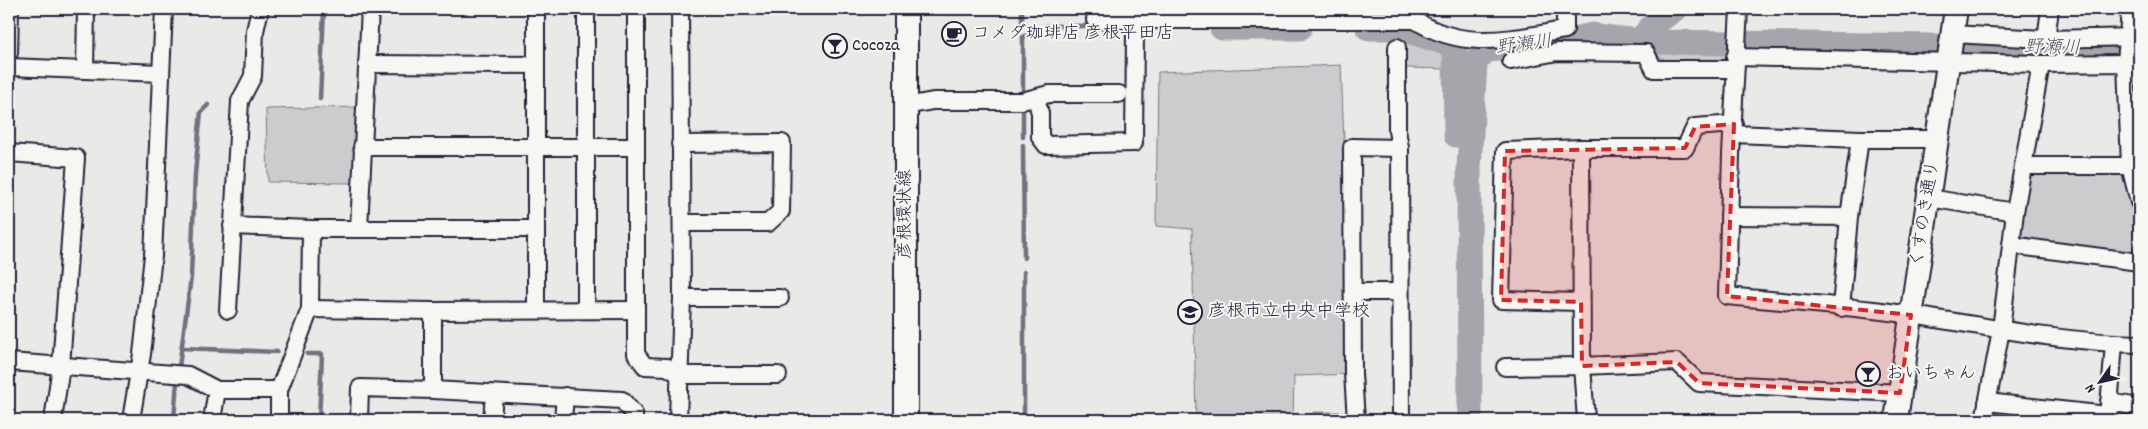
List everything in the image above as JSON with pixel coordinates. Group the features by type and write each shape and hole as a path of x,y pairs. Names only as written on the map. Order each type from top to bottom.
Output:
{"street":[{"path":"85,70 86,9"},
{"path":"131,420 153,256 164,9"},
{"path":"228,310 240,101 253,76 255,31 260,9"},
{"path":"359,228 370,9"},
{"path":"536,9 536,310"},
{"path":"586,9 586,310"},
{"path":"636,9 636,354 645,366 667,367 681,375 778,375"},
{"path":"678,420 678,383 681,375 682,298 680,9"},
{"name":"彦根環状線","path":"906,9 906,420"},
{"path":"1096,9 1096,20 1230,14 1350,22 1415,15 1425,27 1466,41 1497,40 1565,30 1565,9"},
{"path":"1739,9 1730,154 1727,296 1911,315 2001,330 2114,343 2139,344"},
{"name":"くすのき通り","path":"1896,420 1956,9"},
{"path":"2046,39 2050,9"},
{"path":"2130,9 2130,166 2139,202"},
{"path":"9,10 9,53"},
{"path":"1953,34 2046,39 2131,50"},
{"path":"1036,98 1040,113 1040,138 1046,145 1134,143 1135,35"},
{"path":"1397,47 1397,130 1400,148 1401,420"},
{"path":"1511,61 1557,52 1646,53 1654,69 1735,53 2041,64 2131,50"},
{"path":"367,64 536,65"},
{"path":"1984,420 2001,330 2015,212 2041,64"},
{"path":"9,67 161,73"},
{"path":"906,106 934,101 1022,101 1049,94 1119,94"},
{"path":"1581,302 1502,300 1505,151 1582,148 1685,148 1696,127 1860,139 1937,139"},
{"path":"1841,308 1849,217 1860,139"},
{"path":"680,144 782,143 781,211 768,223 682,223"},
{"path":"362,147 636,147"},
{"path":"1356,420 1353,374 1352,147 1400,148"},
{"path":"1582,148 1581,302 1582,366 1586,420"},
{"path":"9,153 76,158 61,366 53,420"},
{"path":"2023,166 2130,166"},
{"path":"1929,198 2015,212"},
{"path":"1729,216 1849,217"},
{"path":"232,226 311,229 536,229"},
{"path":"278,420 279,390 310,309 311,229"},
{"path":"2012,245 2139,262"},
{"path":"1353,292 1400,292"},
{"path":"682,298 780,298"},
{"path":"310,309 432,312 636,310"},
{"path":"432,312 433,390"},
{"path":"2108,412 2114,343"},
{"path":"9,362 188,375 217,390 279,390"},
{"path":"1505,367 1677,362 1699,383 1900,394"},
{"path":"359,420 360,388 622,400 634,414 634,420"},
{"path":"212,420 217,390"},
{"path":"492,420 494,394"},
{"path":"563,420 565,396"},
{"path":"1987,402 2108,412 2139,407"}],"highlighted area":[{"path":"1734,124 1727,296 1911,315 1900,393 1699,383 1677,362 1582,366 1581,302 1501,300 1505,151 1685,148 1695,127"}],"shaded area":[{"path":"1405,38 1445,51 1449,58 1449,69 1404,68"},
{"path":"1652,48 1728,50 1729,55 1720,64 1684,64 1667,61 1659,57 1652,52"},
{"path":"1341,65 1353,374 1294,376 1293,420 1196,420 1192,229 1156,226 1158,72"},
{"path":"358,107 353,183 268,182 266,109"},
{"path":"2032,172 2120,172 2128,177 2139,222 2139,253 2021,242 2018,236 2027,177"},
{"path":"1313,412 1345,412 1344,420 1313,420"}],"waterway":[{"path":"320,99 324,9"},
{"path":"1022,9 1022,26"},
{"path":"1640,40 1653,25 1675,9"},
{"path":"1023,92 1023,37 1046,26 1087,26 1088,18"},
{"path":"1222,24 1222,28 1300,28"},
{"path":"1368,28 1400,28 1452,45 1455,49 1456,135"},
{"name":"野瀬川","path":"1470,420 1469,168 1475,62 1486,50 1539,46 1593,35 1660,42 1936,46"},
{"name":"野瀬川","path":"1965,48 2139,51"},
{"path":"179,367 191,277 195,174 201,112 208,105"},
{"path":"1023,109 1023,137"},
{"path":"1023,145 1024,258"},
{"path":"1024,272 1024,420"},
{"path":"181,348 277,352"},
{"path":"307,354 322,354 319,420"},
{"path":"174,420 177,381"}],"place":[{"name":"コメダ珈琲店 彦根平田店","path":"954,34"},
{"name":"Cocoza","path":"835,46"},
{"name":"彦根市立中央中学校","path":"1190,312"},
{"name":"おいちゃん","path":"1868,374"}]}
